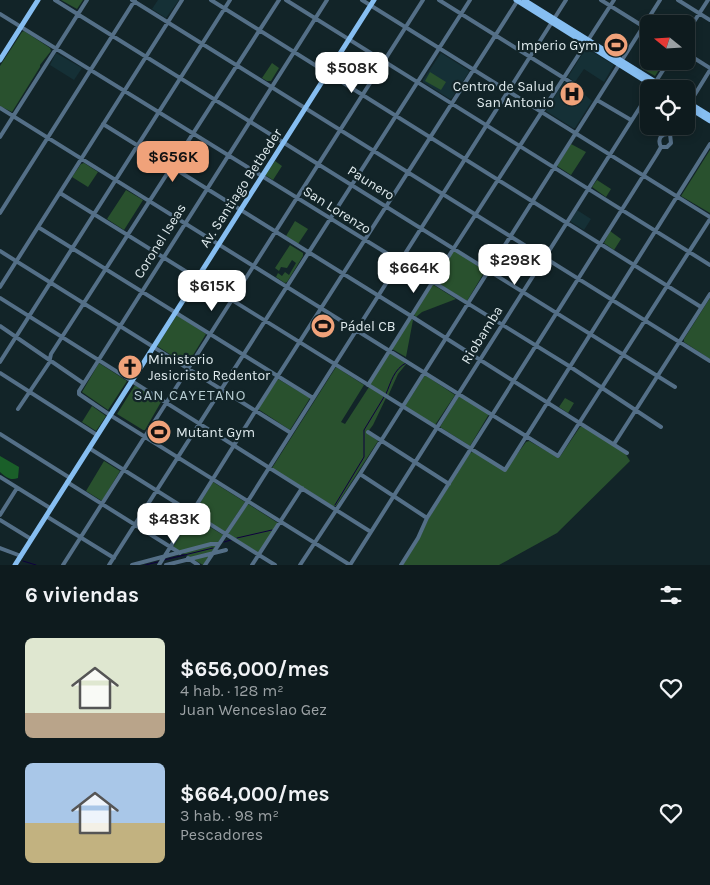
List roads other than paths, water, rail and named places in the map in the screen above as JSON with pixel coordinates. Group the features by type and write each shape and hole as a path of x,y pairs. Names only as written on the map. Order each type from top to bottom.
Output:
{"main road":[{"path":"0,60 38,0"},
{"name":"Av. Santiago Betbeder","path":"15,564 374,0"},
{"path":"517,0 587,41 646,80"},
{"path":"524,0 553,20"},
{"path":"695,109 710,116"},
{"path":"695,111 710,121"}],"street":[{"name":"Paunero","path":"55,0 675,387"},
{"path":"0,137 87,0"},
{"path":"0,213 134,0 710,361"},
{"path":"0,287 182,0"},
{"path":"211,0 701,307"},
{"path":"0,362 230,0"},
{"path":"18,409 50,359 51,354 279,0"},
{"path":"286,0 710,265"},
{"name":"Coronel Iseas","path":"110,415 79,394 83,383 327,0"},
{"path":"0,108 558,456 710,218 362,0"},
{"path":"62,565 423,0"},
{"path":"439,0 574,85"},
{"path":"109,565 470,0"},
{"path":"159,565 517,0"},
{"path":"205,565 248,501 420,227 566,0"},
{"path":"601,0 640,24"},
{"path":"368,385 432,282 614,0"},
{"path":"651,15 660,0"},
{"path":"678,0 710,20"},
{"path":"695,20 708,0"},
{"name":"San Lorenzo","path":"0,14 569,366 661,427"},
{"path":"300,565 360,474 640,32"},
{"path":"695,59 710,69 695,92"},
{"path":"597,100 631,120"},
{"name":"Riobamba","path":"350,565 640,106"},
{"path":"103,124 627,453"},
{"path":"661,147 659,142 663,135"},
{"path":"661,147 669,146 670,135"},
{"path":"60,193 505,470 710,144"},
{"path":"401,565 448,484 661,147"},
{"path":"38,227 313,398"},
{"path":"0,252 291,433"},
{"path":"614,444 710,294"},
{"path":"0,298 371,532"},
{"path":"0,326 83,383"},
{"path":"0,373 97,435"},
{"path":"110,415 350,565"},
{"path":"368,432 448,484"},
{"path":"0,434 102,504 180,553"},
{"path":"89,448 275,565"},
{"path":"360,474 427,518"},
{"path":"0,477 50,508"},
{"path":"0,515 17,488"},
{"path":"252,565 302,488"},
{"path":"46,516 114,558"},
{"path":"0,520 31,539"},
{"path":"132,565 211,544 219,544"},
{"path":"0,548 20,556"},
{"path":"166,565 226,550"},
{"path":"188,558 198,565"},
{"path":"15,564 22,565"}],"waterway":[{"path":"386,394 396,372 406,363"},
{"path":"335,505 364,457 364,430 384,397"},
{"path":"237,538 272,530"},
{"path":"224,542 231,540"},
{"path":"164,560 213,548"},
{"path":"23,561 36,565"},
{"path":"145,565 158,562"}],"place":[{"name":"Imperio Gym","path":"616,45"},
{"name":"Centro de Salud San Antonio","path":"572,94"},
{"name":"Pádel CB","path":"323,326"},
{"name":"Ministerio Jesicristo Redentor","path":"130,367"},
{"name":"Mutant Gym","path":"159,432"}],"district":[{"name":"SAN CAYETANO","path":"190,395"}]}
